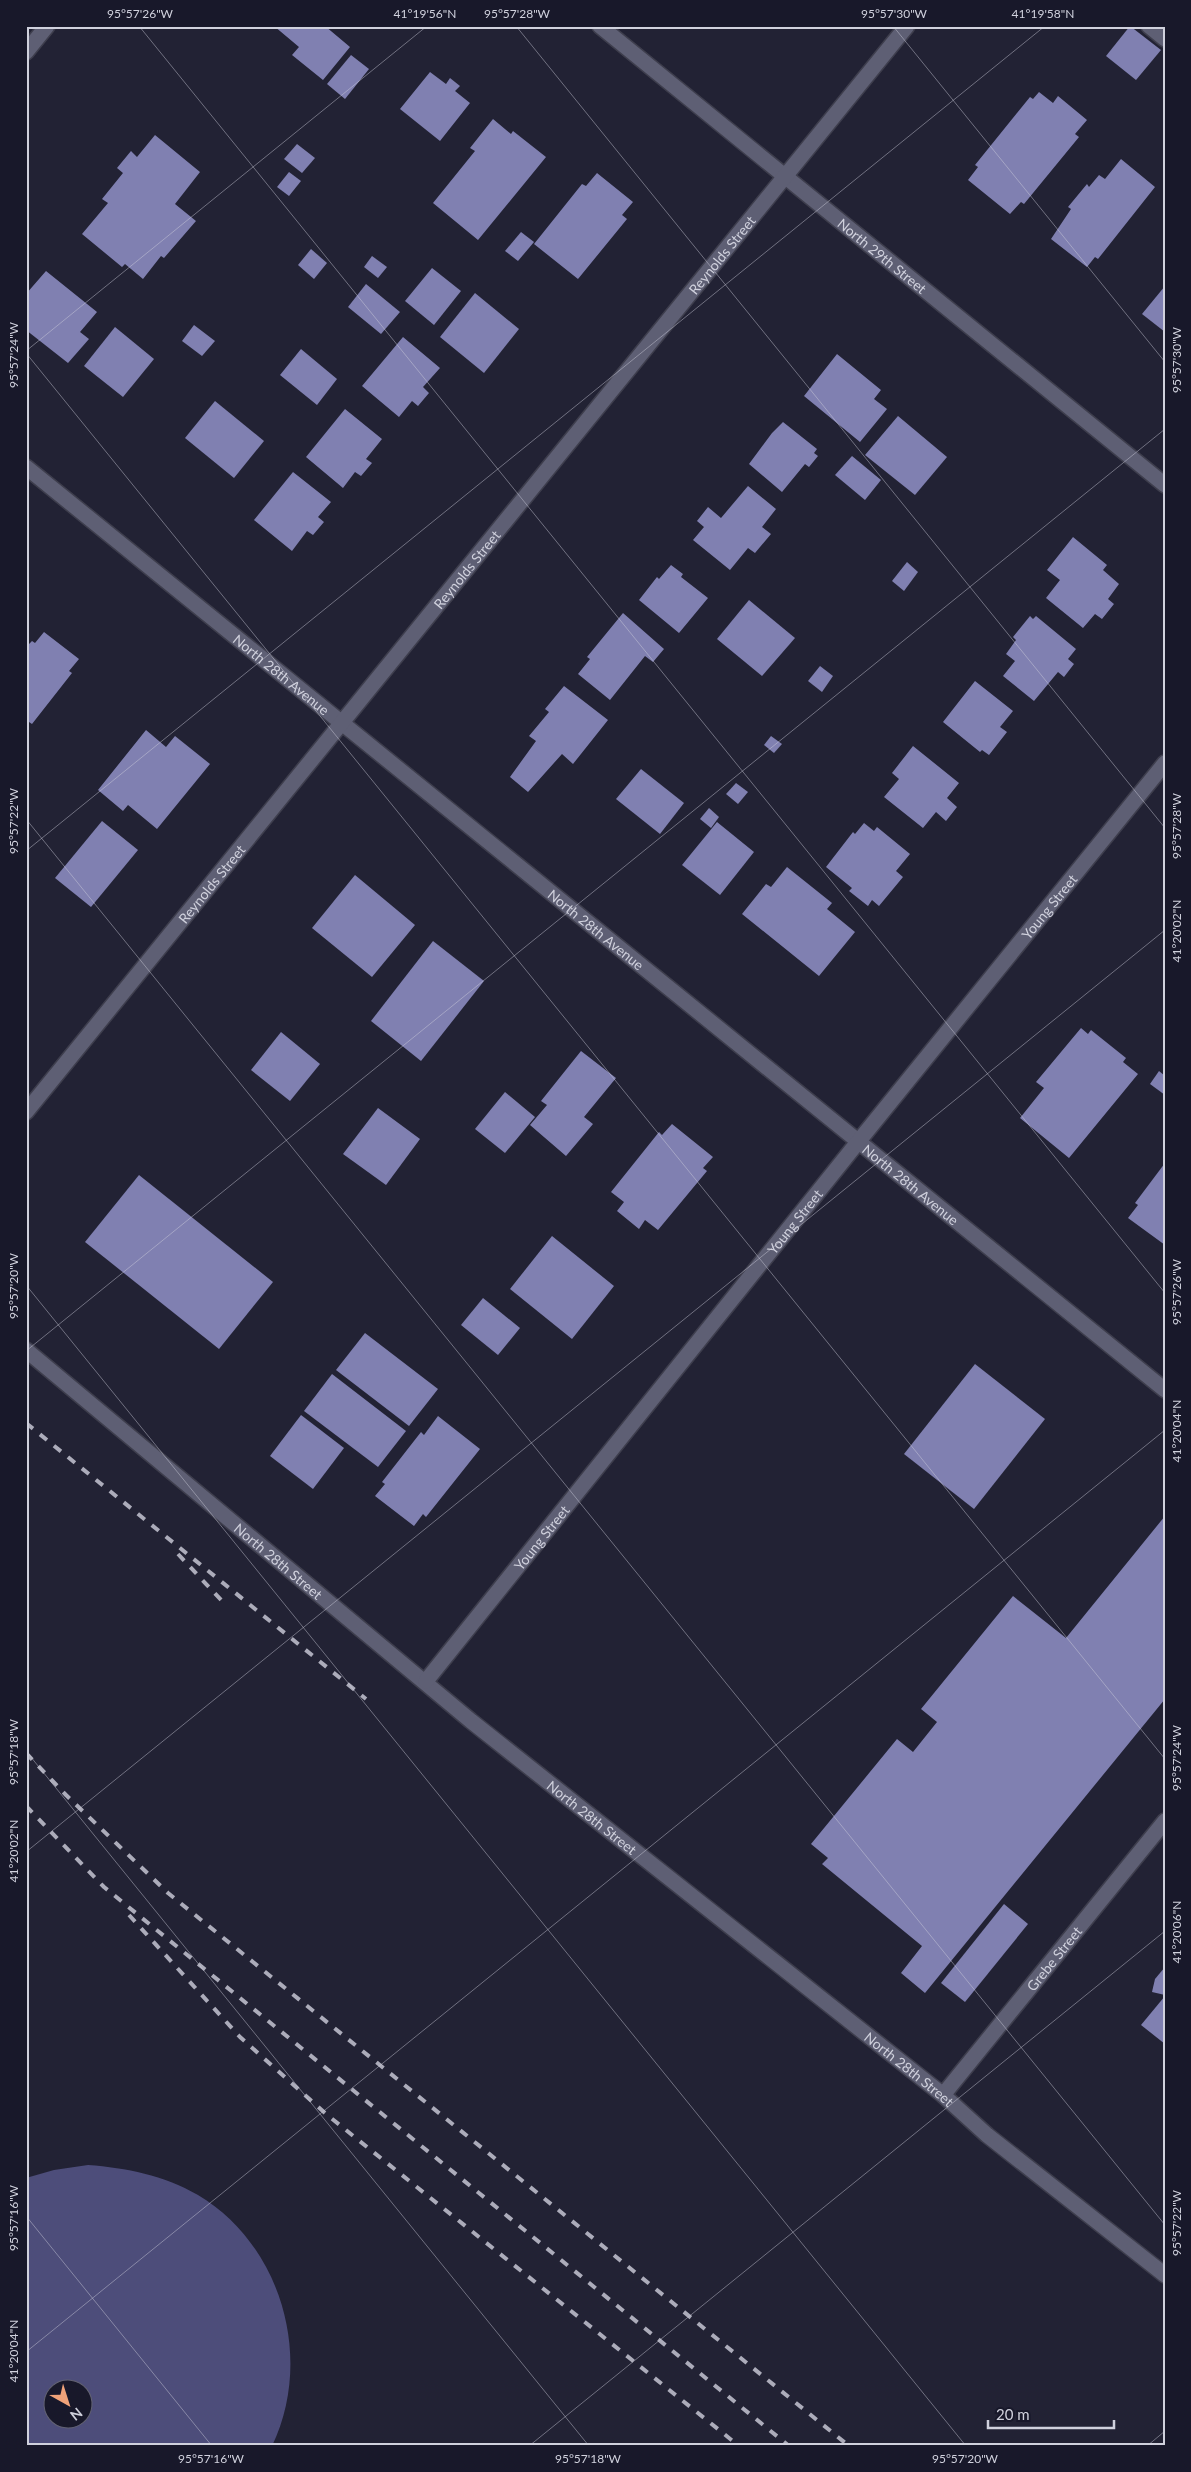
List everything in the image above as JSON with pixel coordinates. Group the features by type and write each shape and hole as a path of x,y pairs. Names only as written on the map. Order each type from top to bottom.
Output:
{"street":[{"path":"26,52 47,26"},
{"name":"North 29th Street","path":"600,26 1165,485"},
{"name":"Reynolds Street","path":"26,1112 907,26"},
{"path":"1149,26 1165,39"},
{"name":"North 28th Avenue","path":"26,467 1165,1390"},
{"name":"Young Street","path":"426,1682 858,1142 1165,763"},
{"name":"North 28th Street","path":"26,1350 478,1727 943,2095 987,2135 1165,2275"},
{"name":"Grebe Street","path":"943,2095 1165,1821"}],"water":[{"path":"88,2165 131,2171 172,2182 198,2195 227,2217 251,2243 269,2273 282,2307 289,2342 290,2377 284,2412 272,2446 26,2446 26,2178 54,2170"}],"building":[{"path":"274,26 325,26 350,47 323,80 292,55 299,47"},
{"path":"1130,26 1161,50 1136,80 1106,56"},
{"path":"351,55 369,69 345,99 327,84"},
{"path":"430,72 446,84 450,78 460,86 455,91 470,103 440,141 400,109"},
{"path":"1039,92 1053,103 1058,96 1087,120 1075,134 1079,137 1024,204 1021,202 1010,214 968,180 978,167 975,165 1030,97 1033,99"},
{"path":"493,119 511,134 513,131 546,157 478,240 433,203 475,151 470,148"},
{"path":"155,135 200,172 175,204 196,221 164,258 161,256 143,279 125,264 122,267 82,234 108,203 102,199 123,173 117,168 131,151 137,157"},
{"path":"297,144 315,158 302,173 284,159"},
{"path":"1121,159 1155,187 1098,259 1095,257 1087,267 1051,239 1071,209 1068,207 1087,184 1089,187 1099,175 1105,179"},
{"path":"289,172 301,181 289,196 277,187"},
{"path":"597,173 633,202 622,215 627,219 578,279 534,244 582,184 586,186"},
{"path":"521,232 534,242 518,261 505,251"},
{"path":"311,249 327,263 314,279 298,265"},
{"path":"372,256 387,267 378,278 364,267"},
{"path":"432,268 461,291 434,325 405,301"},
{"path":"46,271 97,312 80,332 89,339 68,363 26,330 26,294"},
{"path":"366,284 400,312 381,334 348,307"},
{"path":"1165,286 1165,332 1142,314"},
{"path":"475,293 519,329 484,373 440,337"},
{"path":"194,325 215,341 202,356 182,341"},
{"path":"115,327 154,359 123,397 84,366"},
{"path":"403,337 440,368 423,387 429,393 418,406 412,401 399,417 362,386"},
{"path":"301,349 337,379 317,405 280,375"},
{"path":"837,354 881,390 874,399 887,409 860,442 804,396"},
{"path":"215,401 264,441 234,478 185,438"},
{"path":"345,409 382,439 366,459 372,463 361,476 355,472 343,488 306,457"},
{"path":"898,416 947,457 915,495 865,455"},
{"path":"783,422 817,449 814,453 818,456 809,467 805,464 782,492 749,464 772,433"},
{"path":"852,456 881,480 865,500 835,475"},
{"path":"293,472 331,502 318,517 324,522 313,535 307,531 292,551 254,520"},
{"path":"748,486 776,509 762,527 771,534 755,553 748,548 730,570 693,540 704,527 697,521 708,507 721,518"},
{"path":"1073,537 1107,565 1103,570 1119,584 1108,599 1114,604 1102,619 1095,614 1083,628 1046,598 1060,580 1047,570"},
{"path":"907,562 918,572 904,591 892,581"},
{"path":"671,565 683,574 681,577 708,598 679,633 639,600 657,577 659,579"},
{"path":"749,600 795,638 762,676 717,639"},
{"path":"623,613 664,649 653,662 645,656 610,700 578,674 590,659 587,657"},
{"path":"1030,616 1033,619 1036,616 1076,649 1068,659 1074,664 1064,677 1058,672 1034,701 1003,676 1015,661 1006,654 1016,640 1013,637"},
{"path":"44,632 79,659 69,671 72,673 32,724 29,722 26,727 26,647 32,641 35,643"},
{"path":"820,666 833,676 822,692 808,681"},
{"path":"975,681 1013,711 1000,727 1007,732 989,755 982,750 980,752 943,722"},
{"path":"564,686 608,720 573,764 562,754 528,792 510,777 536,741 529,736 549,712 545,709"},
{"path":"146,730 166,747 175,736 210,764 157,829 128,805 123,811 98,790"},
{"path":"771,736 782,744 774,753 764,745"},
{"path":"913,746 959,783 947,798 957,807 946,821 936,812 923,828 884,797 899,779 892,773"},
{"path":"641,769 684,803 660,834 616,799"},
{"path":"736,783 748,792 738,804 726,794"},
{"path":"709,808 719,817 711,828 700,819"},
{"path":"102,821 138,850 91,907 55,878"},
{"path":"717,822 754,852 720,895 682,865"},
{"path":"864,823 874,831 877,827 910,854 896,871 903,877 879,906 872,900 868,906 849,891 852,888 826,867 853,832 855,834"},
{"path":"787,867 832,903 827,909 855,932 819,976 742,914 766,884 771,887"},
{"path":"355,875 415,925 372,977 312,928"},
{"path":"433,941 484,981 421,1061 371,1021"},
{"path":"1081,1028 1088,1034 1091,1030 1126,1058 1123,1062 1138,1074 1069,1158 1020,1118 1044,1088 1036,1082"},
{"path":"281,1032 320,1064 290,1101 251,1070"},
{"path":"581,1051 616,1078 584,1117 593,1124 566,1156 530,1125 547,1105 541,1101"},
{"path":"1159,1071 1165,1076 1165,1095 1150,1084"},
{"path":"505,1092 535,1117 505,1153 475,1129"},
{"path":"378,1108 420,1139 386,1185 343,1154"},
{"path":"672,1124 713,1157 703,1168 707,1171 658,1230 645,1220 639,1229 617,1211 624,1202 611,1192 659,1132 662,1135"},
{"path":"1165,1163 1165,1245 1128,1218 1138,1205 1135,1203"},
{"path":"139,1175 273,1282 219,1349 85,1242"},
{"path":"552,1236 614,1286 572,1339 510,1289"},
{"path":"483,1298 520,1328 498,1355 461,1325"},
{"path":"365,1333 438,1389 409,1426 336,1370"},
{"path":"975,1364 1045,1419 974,1509 904,1454"},
{"path":"332,1374 406,1431 378,1467 304,1411"},
{"path":"301,1415 344,1448 313,1489 270,1456"},
{"path":"438,1416 480,1449 426,1517 423,1514 414,1526 375,1496 385,1484 382,1482 421,1432 424,1435"},
{"path":"1165,1516 1165,1699 925,1993 901,1973 922,1946 822,1864 828,1858 811,1844 897,1739 913,1752 937,1722 921,1709 1013,1596 1066,1638"},
{"path":"1004,1904 1028,1924 965,2002 941,1983"},
{"path":"1165,1967 1165,1995 1152,1992 1155,1979"},
{"path":"1165,1996 1165,2044 1141,2025"}],"railway":[{"path":"26,1423 366,1699"},
{"path":"178,1554 222,1601"},
{"path":"26,1753 66,1795 168,1893 849,2446"},
{"path":"26,1806 104,1887 789,2446"},
{"path":"129,1915 240,2037 326,2114 739,2446"}]}
